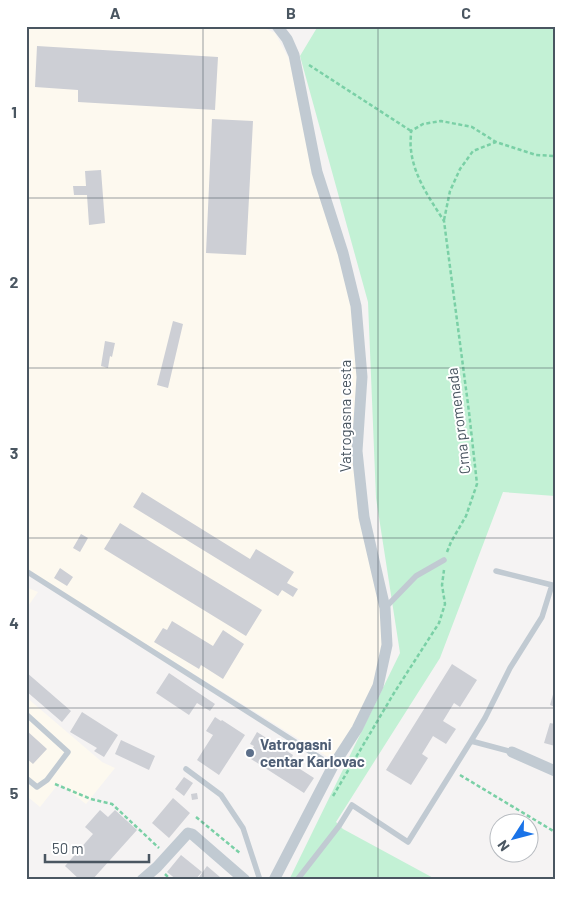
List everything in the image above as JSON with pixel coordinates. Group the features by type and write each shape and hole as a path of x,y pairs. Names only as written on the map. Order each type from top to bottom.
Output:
{"street":[{"name":"Vatrogasna cesta","path":"274,880 333,766 356,729 378,686 387,645 385,608 364,517 357,451 362,377 356,306 343,253 317,172 294,55 287,38 277,26"},
{"path":"512,752 555,771"},
{"path":"142,880 157,867 188,833 192,834 245,880"}],"lane":[{"path":"385,608 416,576 444,560"},
{"path":"26,571 333,766"},
{"path":"297,880 339,826 352,805 408,842 485,718 510,668 542,617 552,585 496,571"},
{"path":"26,714 68,752 46,780 37,787 26,778"},
{"path":"471,741 512,752"},
{"path":"186,769 221,795 243,828 260,880"}],"path":[{"path":"294,55 410,131 423,124 442,121 472,127 496,142 536,155 555,156"},
{"name":"Crna promenada","path":"332,798 394,693 439,623 445,604 442,586 444,560 451,542 466,516 477,484 444,221 416,172 411,150 410,131"},
{"path":"444,221 450,191 460,169 473,151 496,142"},
{"path":"452,771 555,832"},
{"path":"46,780 91,799 112,804 168,855"},
{"path":"196,817 256,867"}],"shaded area":[{"path":"26,26 260,26 275,33 289,59 313,172 339,252 353,309 358,377 354,456 381,608 384,644 374,686 354,724 331,759 26,570"},
{"path":"26,587 38,592 26,609"},
{"path":"26,697 102,762 115,768 86,804 59,783 40,807 28,797 26,799"}],"green space":[{"path":"318,26 555,26 555,281 553,282 555,302 555,496 503,492 440,658 336,822 343,829 437,880 289,880 400,653 376,498 368,302 300,56"}],"building":[{"path":"37,46 218,57 215,110 78,102 78,90 35,87"},
{"path":"212,119 253,121 246,255 206,253"},
{"path":"101,170 105,223 89,225 87,195 74,195 73,186 86,186 85,171"},
{"path":"173,321 183,324 168,388 157,385"},
{"path":"105,341 115,343 108,368 101,366"},
{"path":"142,492 250,559 256,549 294,572 287,583 298,589 293,597 282,590 278,596 133,507"},
{"path":"120,523 262,610 246,636 104,549"},
{"path":"81,534 88,538 80,552 73,548"},
{"path":"60,568 73,577 67,586 54,578"},
{"path":"172,621 213,646 223,630 244,644 223,679 201,665 199,669 154,642 163,628 167,630"},
{"path":"452,664 477,680 460,707 454,703 443,721 456,729 446,744 433,736 422,754 428,758 411,785 386,770"},
{"path":"26,672 71,711 62,722 26,691"},
{"path":"169,673 215,704 210,711 197,703 189,715 156,693"},
{"path":"555,692 555,707 550,705"},
{"path":"82,712 118,735 104,757 94,751 97,748 70,732"},
{"path":"215,717 245,735 219,775 197,760 213,735 206,731"},
{"path":"550,723 555,724 555,746 544,743"},
{"path":"26,730 47,749 33,764 26,758"},
{"path":"257,732 293,755 292,757 303,764 300,769 314,778 304,793 248,757 254,746 250,744"},
{"path":"121,740 155,756 149,770 115,754"},
{"path":"184,777 193,783 184,796 175,789"},
{"path":"197,793 198,799 192,800 191,794"},
{"path":"173,798 190,813 169,838 152,823"},
{"path":"100,810 108,817 115,810 137,830 92,880 80,880 65,866 93,834 85,827"},
{"path":"181,855 202,872 195,880 177,880 167,872"},
{"path":"207,866 220,877 223,880 197,880"}],"place":[{"name":"Vatrogasni centar Karlovac","path":"250,753"}]}
